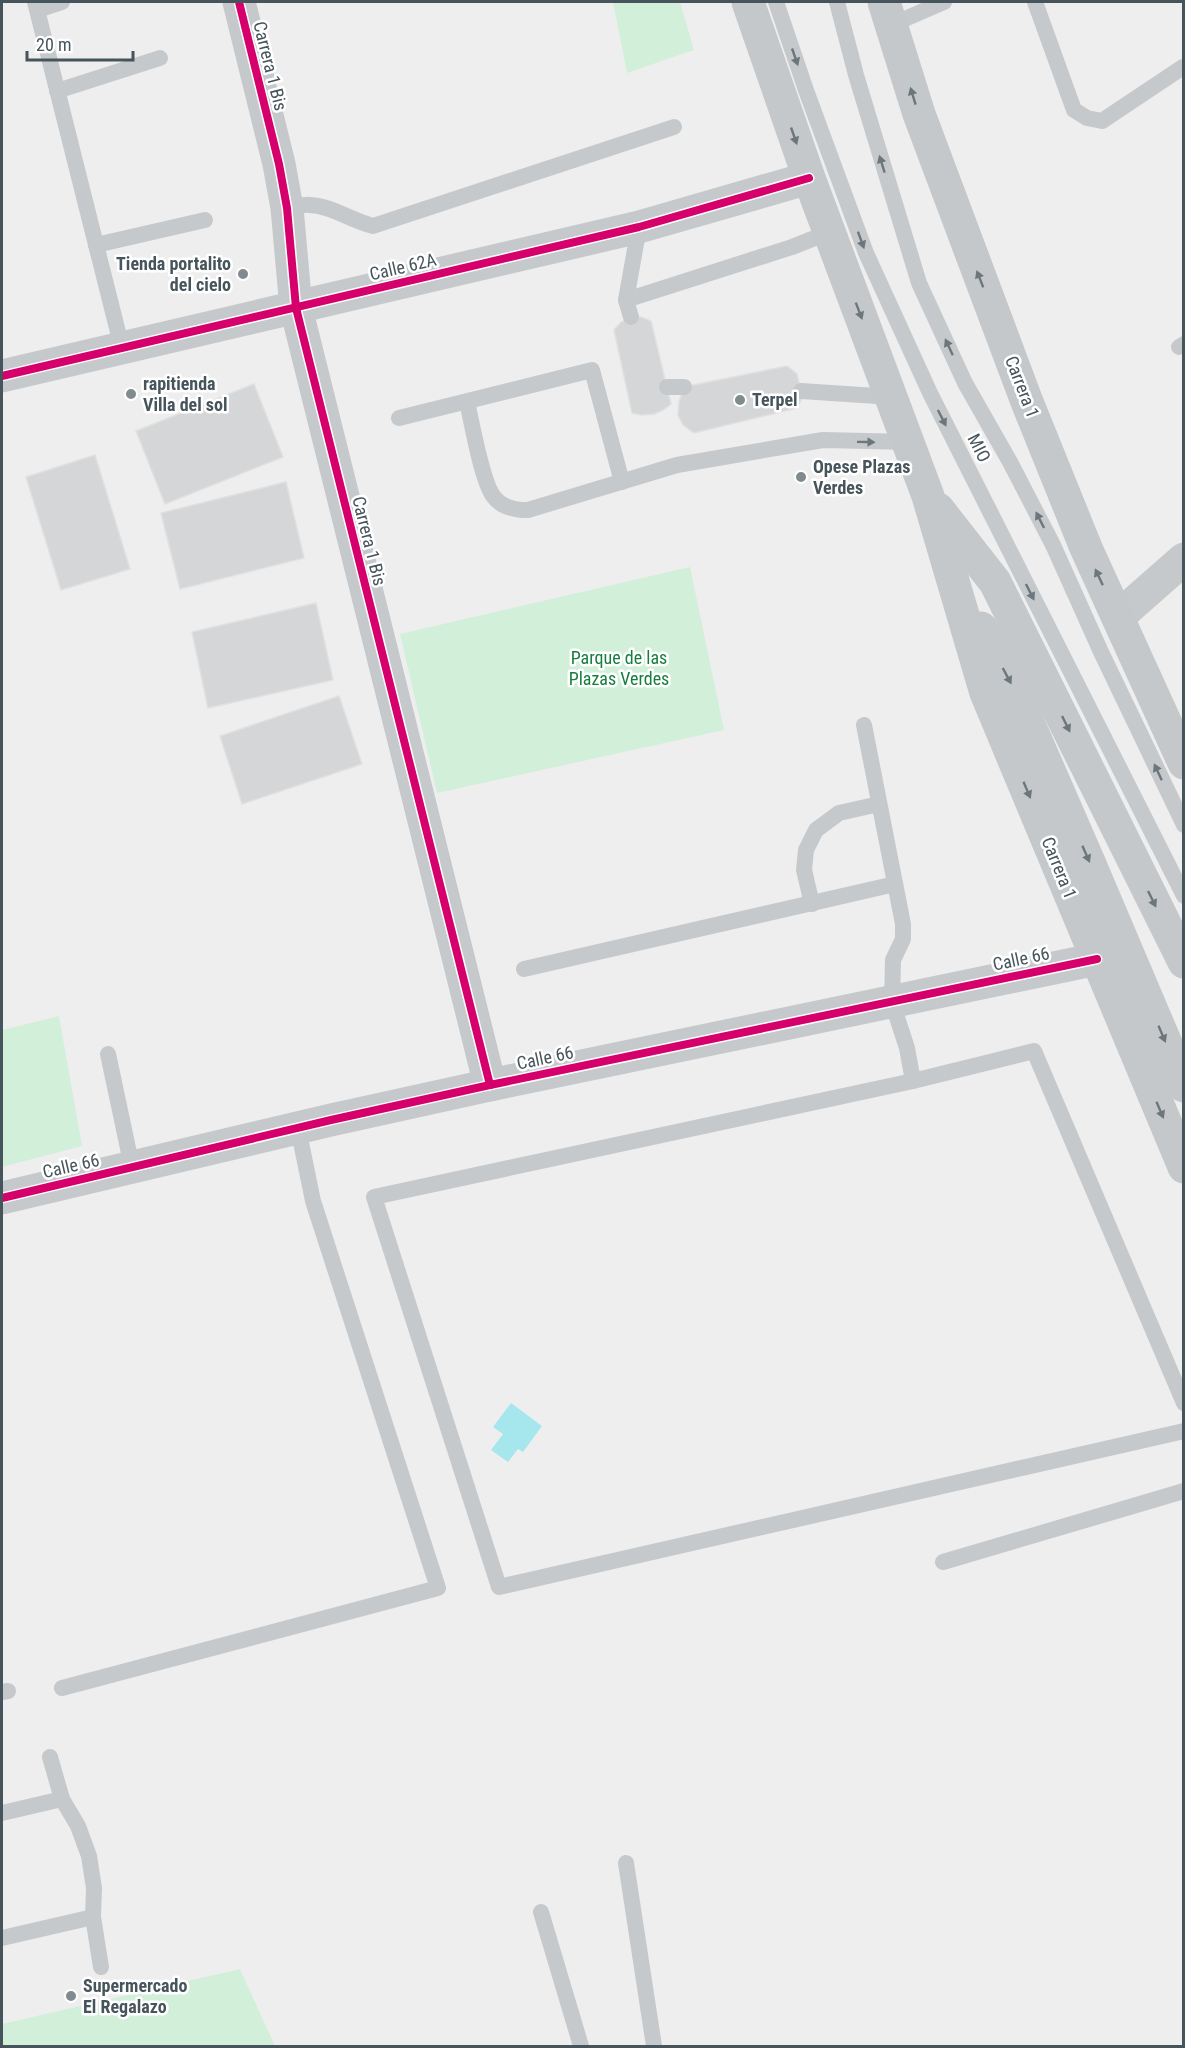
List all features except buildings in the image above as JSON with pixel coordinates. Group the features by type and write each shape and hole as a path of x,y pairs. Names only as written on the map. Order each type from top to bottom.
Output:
{"main road":[{"name":"Carrera 1","path":"748,2 808,178 928,496 986,693 1184,1167"},
{"name":"Carrera 1","path":"888,13 919,114 982,283 1086,548 1184,763"},
{"name":"Carrera 1","path":"928,496 995,582 1184,962"},
{"path":"949,569 1011,683 1184,1086"},
{"path":"1121,624 1184,725"}],"street":[{"name":"Carrera 1 Bis","path":"239,2 279,164 287,208 296,308 490,1084"},
{"name":"Calle 62A","path":"2,376 639,227 808,178"},
{"path":"1121,624 1184,559"},
{"name":"Calle 66","path":"2,1198 490,1084 1097,959"}],"lane":[{"path":"62,2 37,6 122,348"},
{"name":"MIO","path":"776,2 866,253 881,286 930,393 1184,896"},
{"name":"MIO","path":"837,2 856,75 919,283 965,383 1010,462 1053,545 1101,652 1184,825"},
{"path":"888,13 944,2"},
{"path":"1035,2 1074,110 1087,118 1102,121 1183,67"},
{"path":"57,91 160,58"},
{"path":"287,208 310,204 373,226 674,128"},
{"path":"96,245 204,220"},
{"path":"631,318 626,300 639,227"},
{"path":"626,300 792,247 830,232"},
{"path":"399,418 592,370 622,482"},
{"path":"801,391 892,397"},
{"path":"467,402 486,481 494,498 511,509 528,510 677,465 823,440 909,442"},
{"path":"864,726 903,924 903,939 893,960 892,1002 907,1048 913,1081"},
{"path":"812,904 804,870 806,850 816,830 840,813 879,804"},
{"path":"524,969 895,884"},
{"path":"1184,1402 1034,1051 913,1081 374,1197 499,1587 1184,1431"},
{"path":"108,1054 132,1167"},
{"path":"62,1688 438,1588 313,1201 298,1128"},
{"path":"943,1562 1184,1491"},
{"path":"50,1757 62,1799 78,1826 89,1856 94,1888 93,1917 101,1967"},
{"path":"2,1813 62,1799"},
{"path":"626,1863 654,2046"},
{"path":"541,1912 582,2046"},
{"path":"2,1938 93,1917"}],"green space":[{"path":"613,2 680,2 694,50 627,73"},
{"name":"Parque de las Plazas Verdes","path":"690,567 724,730 437,793 400,634"},
{"path":"59,1016 82,1146 2,1167 2,1030"},
{"path":"240,1969 275,2046 2,2046 2,2024"}],"water":[{"path":"511,1403 542,1426 523,1452 518,1449 508,1462 491,1450 503,1434 493,1427"}],"cycle path":[{"path":"239,2 279,164 287,208 296,308 490,1085"},
{"path":"2,376 639,227 809,178"},
{"path":"2,1198 490,1085 1097,959"}],"place":[{"name":"Tienda portalito del cielo","path":"243,274"},
{"name":"rapitienda Villa del sol","path":"131,394"},
{"name":"Terpel","path":"740,400"},
{"name":"Opese Plazas Verdes","path":"801,477"},
{"name":"Supermercado El Regalazo","path":"71,1996"}]}
